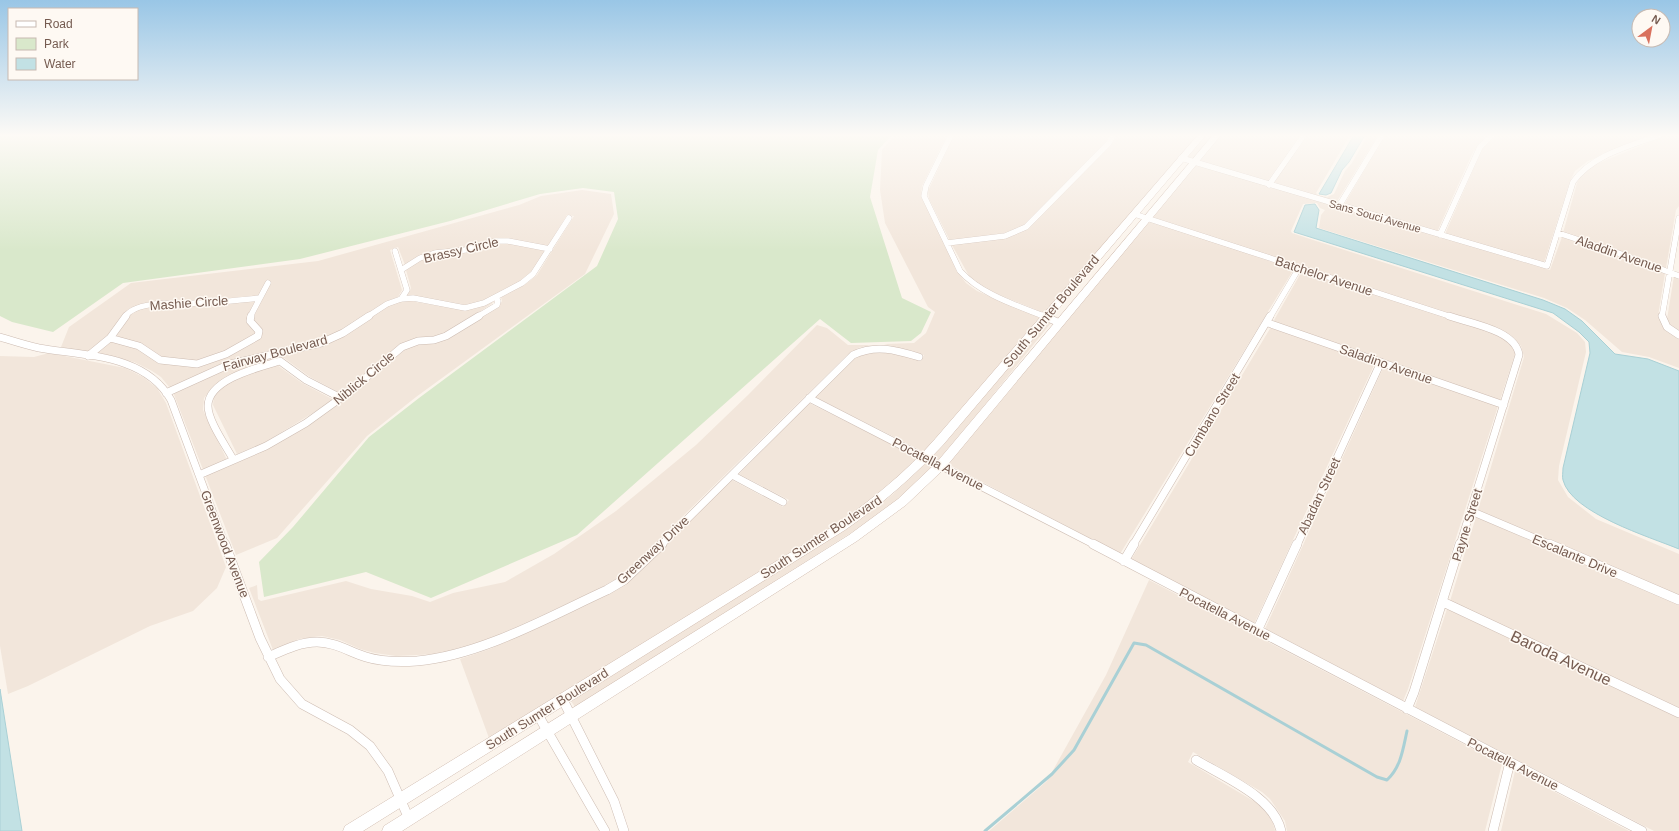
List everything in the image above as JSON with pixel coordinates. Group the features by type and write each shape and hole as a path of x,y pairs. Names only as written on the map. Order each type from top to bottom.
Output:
{"main road":[{"name":"South Sumter Boulevard","path":"350,831 847,523 888,492 926,457 1168,174"},
{"name":"South Sumter Boulevard","path":"389,831 853,538 902,502 941,465 1184,174"}],"street":[{"path":"932,174 924,191 926,200 960,270 973,284 988,293 1060,323"},
{"path":"947,243 1005,236 1026,227 1079,174"},
{"name":"Sans Souci Avenue","path":"1234,174 1339,206 1547,266 1558,233"},
{"path":"1269,184 1276,174"},
{"path":"1339,206 1359,174"},
{"path":"1440,235 1468,174"},
{"path":"1558,233 1573,182 1577,174"},
{"name":"Batchelor Avenue","path":"1134,214 1495,331 1513,341"},
{"path":"550,249 569,218"},
{"path":"1679,218 1662,318 1668,327 1679,335"},
{"name":"Aladdin Avenue","path":"1558,233 1613,251 1679,276"},
{"name":"Brassy Circle","path":"401,270 420,258 435,253 465,250 496,241 508,241 550,249"},
{"name":"Niblick Circle","path":"199,475 266,446 306,422 341,398 395,352 411,343 441,338 452,334 497,304 498,301 496,297 522,283 533,274 550,249"},
{"path":"395,251 407,290 401,299"},
{"name":"Cumbano Street","path":"1124,561 1300,268"},
{"path":"110,338 139,346 156,358 166,361 198,364 226,354 258,336 259,331 250,321 250,318 268,283"},
{"name":"Fairway Boulevard","path":"166,393 230,364 321,343 348,330 387,304 401,299 413,298 465,308 480,305 496,297"},
{"name":"Mashie Circle","path":"88,356 110,338 127,314 140,307 176,302 201,303 260,298"},
{"name":"Saladino Avenue","path":"1268,323 1504,405"},
{"name":"Greenwood Avenue","path":"0,337 20,344 119,362 138,369 156,380 171,400 268,657 277,676 295,698 314,711 347,728 370,746 384,765 409,819"},
{"name":"Payne Street","path":"1407,709 1414,692 1443,602 1519,355 1519,351 1513,341"},
{"name":"Greenway Drive","path":"268,657 298,644 319,641 336,645 372,659 416,662 452,656 489,644 607,590 624,580 850,357 859,351 879,347 919,356"},
{"path":"226,354 230,364"},
{"path":"249,359 253,369"},
{"path":"233,459 208,407 209,397 217,387 243,372 280,361 306,380 341,398"},
{"name":"Abadan Street","path":"1257,631 1381,362"},
{"name":"Pocatella Avenue","path":"809,398 926,457 1642,831"},
{"path":"732,475 782,502"},
{"name":"Escalante Drive","path":"1471,511 1679,600"},
{"name":"Baroda Avenue","path":"1443,602 1679,713"},
{"path":"563,700 614,801 624,831"},
{"path":"538,715 605,831"},
{"path":"1196,760 1267,804 1278,818 1281,831"},
{"path":"1493,831 1510,762"}],"shaded area":[{"path":"881,174 928,174 922,186 921,196 957,271 966,283 977,291 1040,318 924,452 815,397 856,357 868,352 890,352 921,361 924,355 884,344 914,343 926,333 935,312 928,307 885,223 880,190"},
{"path":"936,174 1075,174 1023,226 1004,233 950,241 929,199 928,191"},
{"path":"1083,174 1164,174 1044,313 990,291 969,276 952,245 1007,238 1028,229"},
{"path":"1189,174 1226,174 1550,270 1562,237 1598,248 1665,273 1658,316 1663,327 1679,338 1679,368 1649,357 1622,352 1585,320 1567,308 1544,298 1319,228 1321,215 1325,210 1320,208 1317,203 1303,204 1291,231 1292,233 1310,239 1546,314 1577,333 1585,342 1586,352 1559,466 1558,480 1568,497 1596,519 1679,554 1679,596 1478,510 1524,357 1521,346 1514,338 1152,218"},
{"path":"1240,174 1273,174 1267,182"},
{"path":"1280,174 1327,174 1316,193 1327,197 1334,194 1344,174 1354,174 1336,203 1273,184"},
{"path":"1362,174 1463,174 1437,232 1344,205"},
{"path":"1471,174 1574,174 1544,263 1445,234"},
{"path":"1582,174 1679,174 1679,206 1676,210 1666,268 1614,249 1563,233 1577,183"},
{"path":"582,190 611,194 614,214 585,274 416,397 367,436 277,538 236,555 173,392 220,371 245,363 247,368 215,385 204,398 203,410 228,462 308,425 353,394 398,353 412,345 448,338 499,306 502,301 501,297 527,283 537,275 574,216 567,215 548,246 510,239 497,239 465,248 434,251 405,265 398,247 390,250 402,290 398,297 385,302 346,328 320,341 253,355 218,366 170,388 161,377 134,362 61,347 69,327 131,283 318,261 519,205 541,196"},
{"path":"1149,221 1294,269 1120,554 948,464"},
{"path":"496,243 506,243 545,251 530,274 524,279 482,301 461,305 407,296 411,288 406,270 422,260 435,256 464,252"},
{"path":"1302,271 1494,333 1509,342 1515,351 1515,354 1500,400 1273,322"},
{"path":"1674,276 1679,278 1679,332 1671,327 1667,319"},
{"path":"400,301 410,301 463,310 494,302 450,332 435,337 418,338 399,345 342,394 310,377 284,358 257,365 256,361 321,346 389,305"},
{"path":"1048,321 1051,323 940,460 932,456"},
{"path":"817,325 827,328 848,345 872,345 858,348 847,355 621,577 606,586 488,640 437,654 396,656 375,653 360,649 340,640 322,636 299,639 273,650 249,588 257,585 258,599 261,601 346,581 371,589 412,596 430,602 453,593 505,582 554,554 616,511 696,445"},
{"path":"1271,327 1375,363 1254,624 1131,560"},
{"path":"49,353 125,368 143,377 157,388 166,403 226,567 217,588 193,611 150,626 28,686 8,694 0,646 0,356 34,357"},
{"path":"277,365 302,383 334,400 264,443 237,454 213,405 214,396 221,388 244,374"},
{"path":"1384,366 1498,406 1403,701 1265,629"},
{"path":"809,403 919,458 885,490 838,524 489,738 460,659 490,649 609,594 626,584 732,480 783,507 789,500 739,474"},
{"path":"927,462 934,466 893,504 876,517 575,707 571,701 868,513 892,495"},
{"path":"1476,517 1679,605 1679,708 1450,601"},
{"path":"1149,580 1502,764 1485,831 1287,831 1285,821 1270,799 1262,792 1193,752 1188,762 1257,803 1268,814 1275,831 989,831 1047,781 1106,675"},
{"path":"1447,609 1679,718 1679,831 1654,831 1415,707"},
{"path":"1515,771 1629,831 1501,831"}],"green space":[{"path":"0,174 874,174 870,197 902,298 931,312 921,333 911,341 851,343 820,319 577,535 431,598 366,572 264,597 259,562 293,527 369,437 597,266 618,219 614,192 583,188 540,194 450,221 300,259 123,283 53,332 12,322 0,316"}],"water":[{"path":"1331,174 1340,174 1331,193 1326,195 1319,194"},
{"path":"1315,204 1319,210 1316,228 1543,300 1565,309 1582,321 1615,354 1648,359 1679,371 1679,549 1632,531 1596,513 1580,503 1569,492 1563,480 1563,468 1590,353 1589,342 1579,332 1553,313 1294,232 1305,205"},
{"path":"0,689 22,831 0,831"}],"waterway":[{"path":"985,831 1052,774 1074,750 1134,643 1146,645 1377,777 1387,780 1392,775 1401,757 1407,731"}]}
